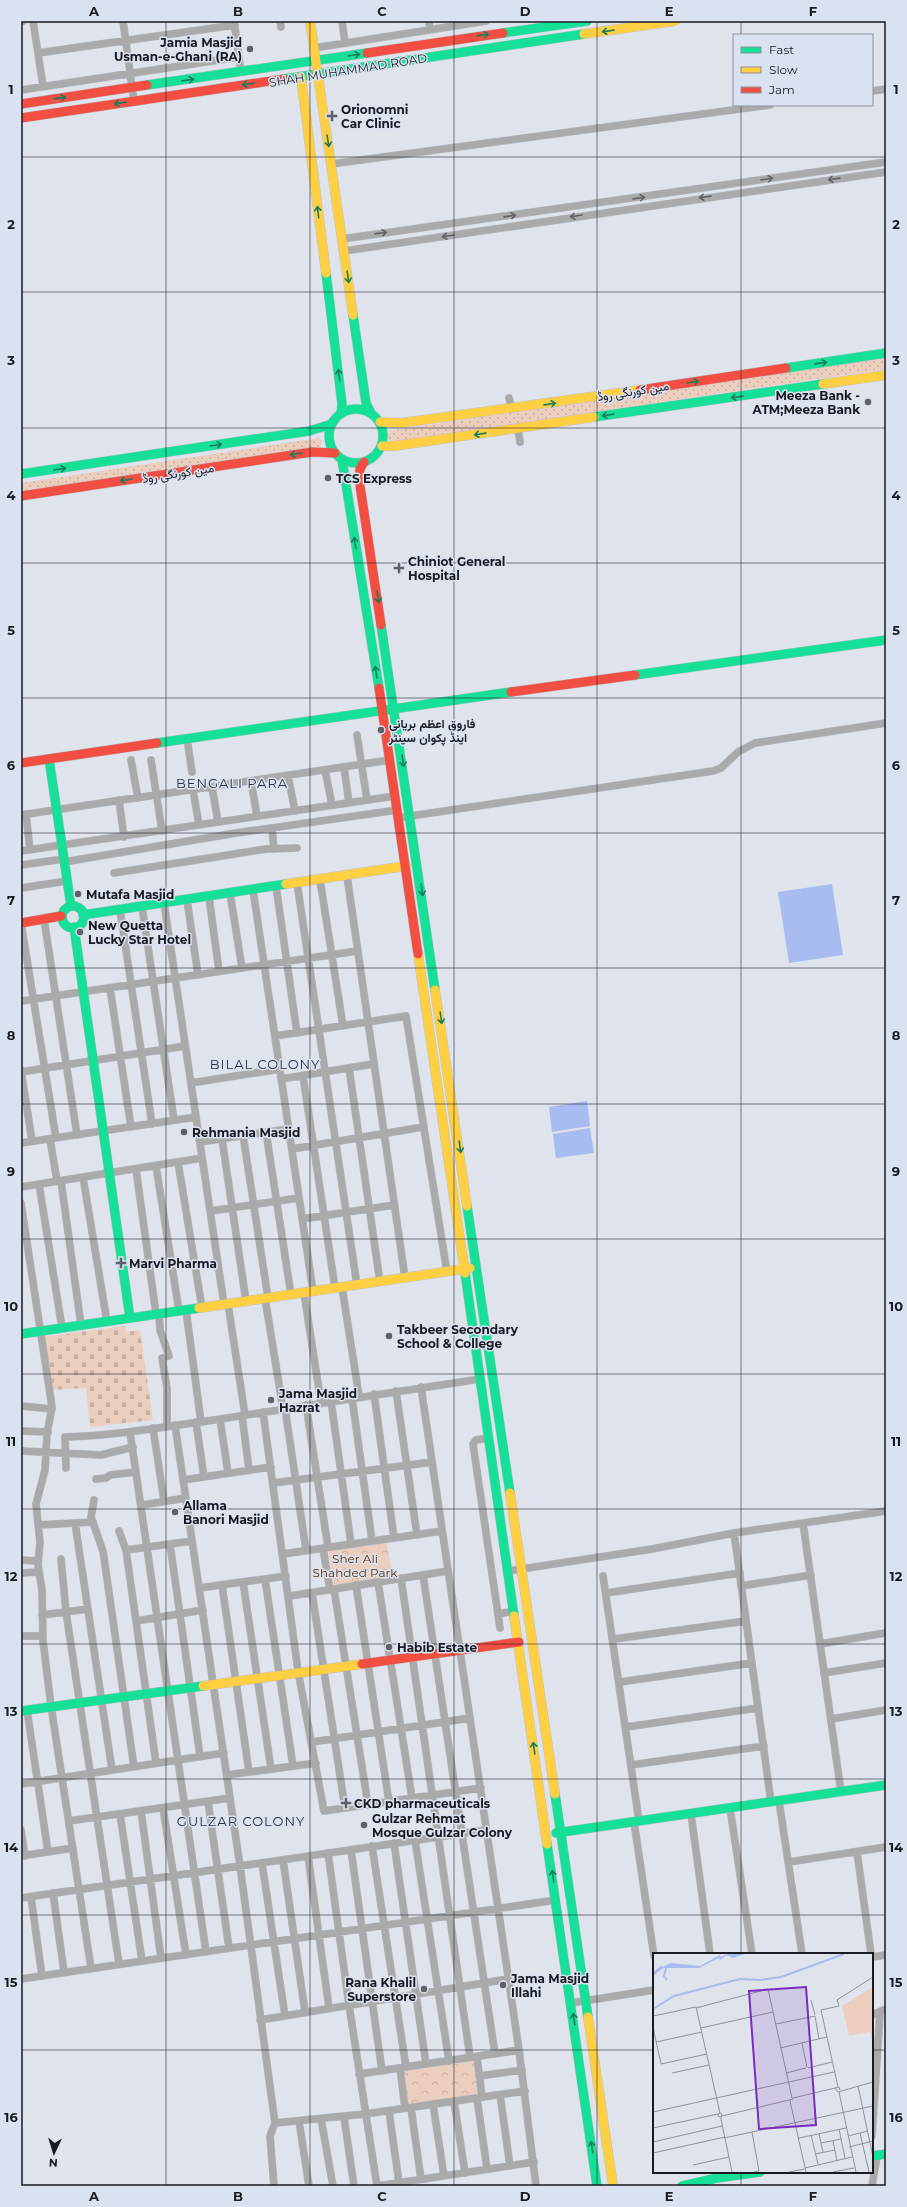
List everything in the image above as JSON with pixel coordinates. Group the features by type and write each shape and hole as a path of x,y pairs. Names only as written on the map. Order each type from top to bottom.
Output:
{"street":[{"path":"33,21 43,86"},
{"path":"123,21 134,101"},
{"path":"310,21 366,403 371,414"},
{"path":"342,21 345,43"},
{"path":"429,21 430,30"},
{"path":"314,48 486,21"},
{"name":"SHAH MUHAMMAD ROAD","path":"21,104 587,21"},
{"name":"SHAH MUHAMMAD ROAD","path":"21,118 318,75 652,23 675,21"},
{"path":"38,53 126,41 235,23 241,72"},
{"path":"21,90 239,57"},
{"path":"316,61 301,77 340,388 341,414"},
{"path":"873,90 886,88"},
{"path":"331,164 763,106"},
{"path":"342,238 886,162"},
{"path":"850,167 852,177"},
{"path":"344,251 886,172"},
{"path":"798,175 799,184"},
{"path":"542,211 543,221"},
{"path":"410,229 412,241"},
{"name":"مین کورنگی روڈ","path":"380,422 401,423 512,409 886,353"},
{"name":"مین کورنگی روڈ","path":"382,446 400,445 886,375"},
{"path":"509,398 512,409"},
{"path":"356,409 371,414 380,422 384,437 382,446 374,457 364,462 355,463 342,460 335,453 330,439 332,424 341,414 356,409"},
{"name":"مین کورنگی روڈ","path":"21,474 194,444 309,431 332,424"},
{"path":"518,428 520,442"},
{"name":"مین کورنگی روڈ","path":"21,496 312,452 335,453"},
{"path":"342,460 383,710 465,1269 480,1379 486,1439 508,1571 505,1612 500,1628"},
{"path":"364,462 360,469 360,479 562,1833 613,2186"},
{"path":"21,763 383,710 886,640"},
{"path":"21,865 64,860 272,828 398,814 411,816 713,772 721,768 738,752 755,743 886,724"},
{"path":"358,735 367,800"},
{"path":"187,739 192,772"},
{"path":"49,759 71,906"},
{"path":"132,760 138,798"},
{"path":"151,760 162,831"},
{"path":"30,850 24,815 390,760"},
{"path":"344,767 349,803"},
{"path":"325,770 332,805"},
{"path":"288,776 295,811"},
{"path":"251,781 257,816"},
{"path":"212,787 218,822"},
{"path":"193,790 199,825"},
{"path":"21,851 395,796"},
{"path":"119,800 124,836"},
{"path":"272,828 274,850"},
{"path":"114,873 266,849 274,850 297,848"},
{"path":"83,915 406,866"},
{"path":"347,876 405,1278"},
{"path":"320,880 342,1026"},
{"path":"21,888 67,881"},
{"path":"297,883 357,1285"},
{"path":"276,886 297,1033"},
{"path":"253,890 302,1219 308,1292 321,1402"},
{"path":"230,893 242,968"},
{"path":"209,897 220,971"},
{"path":"187,900 198,975"},
{"path":"164,903 210,1211 244,1415 249,1470"},
{"path":"71,906 81,909 83,915 81,924 74,927 67,926 62,916 64,909 71,906"},
{"path":"142,907 174,1120"},
{"path":"120,910 152,1124"},
{"path":"62,916 21,923 45,1068 59,1181 81,1325"},
{"path":"44,919 77,1135"},
{"path":"74,927 130,1318"},
{"path":"21,1001 357,951"},
{"path":"110,988 131,1127"},
{"path":"275,1036 406,1016 447,1272"},
{"path":"32,1141 21,1072 185,1046"},
{"path":"281,1079 373,1064"},
{"path":"349,1068 380,1282"},
{"path":"191,1083 280,1069"},
{"path":"303,1076 324,1215 339,1288 356,1397 362,1471 372,1541"},
{"path":"21,1143 196,1117"},
{"path":"292,1149 423,1127"},
{"path":"200,1142 288,1129"},
{"path":"266,1132 291,1295"},
{"path":"243,1135 306,1550"},
{"path":"222,1139 246,1301"},
{"path":"21,1187 202,1158"},
{"path":"178,1162 202,1308"},
{"path":"156,1166 182,1311 198,1422 204,1477"},
{"path":"136,1169 157,1314 160,1330 169,1356 162,1358 167,1388 167,1426"},
{"path":"83,1177 107,1322"},
{"path":"39,1184 62,1328"},
{"path":"210,1211 299,1198"},
{"path":"21,1203 24,1237 41,1331 52,1409 48,1432 45,1470 36,1504 40,1542 38,1561 43,1636 51,1706 91,1968"},
{"path":"302,1219 394,1205"},
{"path":"21,1334 478,1267"},
{"path":"66,1468 65,1437 98,1436 130,1432 480,1379"},
{"path":"421,1387 522,2070 536,2186"},
{"path":"396,1391 417,1535"},
{"path":"374,1394 394,1538"},
{"path":"330,1401 351,1544"},
{"path":"306,1405 332,1589 368,1805"},
{"path":"21,1406 52,1409"},
{"path":"263,1412 290,1596 298,1671 324,1811 481,1788"},
{"path":"220,1419 228,1473"},
{"path":"175,1425 251,1945 274,2123 270,2136 274,2186"},
{"path":"153,1428 164,1501"},
{"path":"21,1431 48,1432"},
{"path":"130,1432 142,1505 206,1952"},
{"path":"486,1439 476,1440 473,1444 505,1612 513,1643 547,1835 597,2186"},
{"path":"21,1451 101,1455 133,1448"},
{"path":"273,1484 432,1462"},
{"path":"183,1480 271,1467"},
{"path":"96,1479 106,1478 110,1475 136,1472"},
{"path":"142,1505 186,1498"},
{"path":"94,1500 91,1517 103,1551 134,1767"},
{"path":"508,1571 652,1549 734,1532 886,1511"},
{"path":"38,1525 92,1522"},
{"path":"75,1523 112,1770"},
{"path":"803,1523 841,1792"},
{"path":"119,1531 126,1550 156,1763"},
{"path":"283,1554 442,1531"},
{"path":"734,1532 764,1746 789,1862 802,1953"},
{"path":"126,1550 192,1541"},
{"path":"170,1544 200,1756"},
{"path":"61,1559 66,1612 119,1964"},
{"path":"21,1560 38,1561"},
{"path":"290,1596 448,1571"},
{"path":"21,1573 39,1572"},
{"path":"606,1593 740,1573"},
{"path":"423,1575 495,2054"},
{"path":"742,1586 811,1575"},
{"path":"199,1588 286,1576"},
{"path":"603,1576 620,1682 631,1765 636,1822 654,1953"},
{"path":"401,1578 460,1987 473,2057 479,2076 487,2169"},
{"path":"266,1579 293,1766"},
{"path":"243,1582 271,1769"},
{"path":"378,1582 412,1798"},
{"path":"222,1585 249,1772"},
{"path":"356,1586 389,1802"},
{"path":"312,1592 345,1808"},
{"path":"42,1615 88,1609"},
{"path":"136,1621 202,1610"},
{"path":"614,1639 746,1620"},
{"path":"820,1644 885,1633"},
{"path":"21,1636 43,1636"},
{"path":"48,1852 24,1710 298,1671 513,1643"},
{"path":"620,1682 752,1663"},
{"path":"824,1673 886,1663"},
{"path":"626,1727 758,1708"},
{"path":"831,1719 886,1710"},
{"path":"312,1742 470,1718"},
{"path":"631,1765 764,1746"},
{"path":"21,1784 224,1753"},
{"path":"227,1775 316,1763"},
{"path":"547,1835 886,1785"},
{"path":"69,1822 230,1798"},
{"path":"208,1802 229,1948"},
{"path":"163,1808 186,1955"},
{"path":"730,1808 752,1953"},
{"path":"141,1811 161,1958"},
{"path":"120,1814 142,1961"},
{"path":"691,1814 710,1953"},
{"path":"21,1830 23,1856 73,1848"},
{"path":"21,1898 486,1830"},
{"path":"415,1840 449,2061"},
{"path":"394,1843 426,2064"},
{"path":"372,1846 395,1998 408,2108 421,2179"},
{"path":"789,1862 886,1847"},
{"path":"351,1850 382,2071"},
{"path":"857,1852 871,1953"},
{"path":"328,1853 365,2114 378,2186 534,2162"},
{"path":"308,1856 329,2008"},
{"path":"283,1860 305,2012"},
{"path":"262,1863 285,2016"},
{"path":"53,1894 64,1972"},
{"path":"31,1897 42,1976"},
{"path":"21,1979 556,1900"},
{"path":"873,1957 886,1955"},
{"path":"260,2020 508,1979"},
{"path":"571,2003 653,1990"},
{"path":"873,2015 883,2010"},
{"path":"873,2121 878,2046 883,2010"},
{"path":"878,2046 886,2042"},
{"path":"359,2074 519,2050"},
{"path":"479,2076 522,2070"},
{"path":"274,2123 389,2111 525,2091"},
{"path":"500,2095 510,2166"},
{"path":"454,2101 465,2173"},
{"path":"433,2104 444,2176"},
{"path":"389,2111 399,2183"},
{"path":"344,2116 354,2186"},
{"path":"321,2119 332,2186"},
{"path":"299,2121 309,2186"},
{"path":"872,2186 878,2155"},
{"path":"682,2186 717,2175 746,2173"}],"green space":[{"path":"886,357 886,369 389,442 386,433 388,431"},
{"path":"319,438 322,440 320,447 21,492 21,483"},
{"path":"125,1326 126,1332 140,1330 153,1420 90,1427 86,1388 50,1390 42,1337"},
{"name":"Sher Ali Shahded Park","path":"386,1539 393,1580 334,1589 328,1547"},
{"path":"474,2061 479,2094 407,2105 403,2071"}],"water":[{"path":"832,884 843,955 789,963 778,892"},
{"path":"587,1101 590,1126 552,1132 549,1107"},
{"path":"590,1128 594,1153 556,1158 553,1134"}],"traffic: fast":[{"path":"503,33 587,21"},
{"path":"284,79 584,34"},
{"path":"147,85 367,53"},
{"path":"326,273 342,404 341,414"},
{"path":"353,315 366,403 371,413"},
{"path":"786,368 886,353"},
{"path":"594,417 823,384"},
{"path":"356,409 366,411 375,417 381,426 383,436 381,446 375,455 366,461 356,463 346,461 337,455 331,446 329,436 331,426 337,417 346,411 356,409"},
{"path":"21,474 309,431 332,424"},
{"path":"342,460 379,688"},
{"path":"381,625 435,990"},
{"path":"635,675 886,640"},
{"path":"157,743 511,692"},
{"path":"49,759 71,906"},
{"path":"83,915 286,884"},
{"path":"73,906 81,909 84,917 81,925 73,928 65,925 62,917 65,909 73,906"},
{"path":"74,927 130,1318"},
{"path":"467,1206 510,1493"},
{"path":"465,1273 514,1616"},
{"path":"21,1334 199,1308"},
{"path":"21,1711 203,1686"},
{"path":"556,1833 886,1785"},
{"path":"555,1794 588,2017"},
{"path":"547,1844 597,2186"},
{"path":"873,2156 886,2154"},
{"path":"682,2186 717,2178 753,2173"}],"traffic: slow":[{"path":"310,21 353,315"},
{"path":"584,34 675,21"},
{"path":"301,77 326,273"},
{"path":"823,384 886,375"},
{"path":"380,422 401,423 640,390"},
{"path":"382,446 394,446 594,417"},
{"path":"286,884 406,866"},
{"path":"418,954 465,1273"},
{"path":"435,990 467,1206"},
{"path":"199,1308 470,1268"},
{"path":"510,1493 555,1794"},
{"path":"514,1616 547,1844"},
{"path":"203,1686 362,1664"},
{"path":"588,2017 613,2186"}],"traffic: jam":[{"path":"367,53 503,33"},
{"path":"21,118 284,79"},
{"path":"21,104 147,85"},
{"path":"640,390 786,368"},
{"path":"21,496 312,452 335,453"},
{"path":"364,462 360,469 359,479 381,625"},
{"path":"511,692 635,675"},
{"path":"379,688 418,954"},
{"path":"21,763 157,743"},
{"path":"21,923 61,916"},
{"path":"362,1664 519,1642"}],"place":[{"name":"Jamia Masjid Usman-e-Ghani (RA)","path":"250,49"},
{"name":"Orionomni Car Clinic","path":"332,116"},
{"name":"Meeza Bank - ATM;Meeza Bank","path":"868,402"},
{"name":"TCS Express","path":"328,478"},
{"name":"Chiniot General Hospital","path":"399,568"},
{"name":"فاروق اعظم بریانی اینڈ پکوان سینٹر","path":"381,730"},
{"name":"Mutafa Masjid","path":"78,894"},
{"name":"New Quetta Lucky Star Hotel","path":"80,932"},
{"name":"Rehmania Masjid","path":"184,1132"},
{"name":"Marvi Pharma","path":"121,1263"},
{"name":"Takbeer Secondary School & College","path":"389,1336"},
{"name":"Jama Masjid Hazrat","path":"271,1400"},
{"name":"Allama Banori Masjid","path":"175,1512"},
{"name":"Habib Estate","path":"389,1647"},
{"name":"CKD pharmaceuticals","path":"346,1803"},
{"name":"Gulzar Rehmat Mosque Gulzar Colony","path":"364,1825"},
{"name":"Jama Masjid Illahi","path":"503,1985"},
{"name":"Rana Khalil Superstore","path":"424,1989"}],"district":[{"name":"BENGALI PARA","path":"232,783"},
{"name":"BILAL COLONY","path":"265,1064"},
{"name":"GULZAR COLONY","path":"241,1821"}]}
